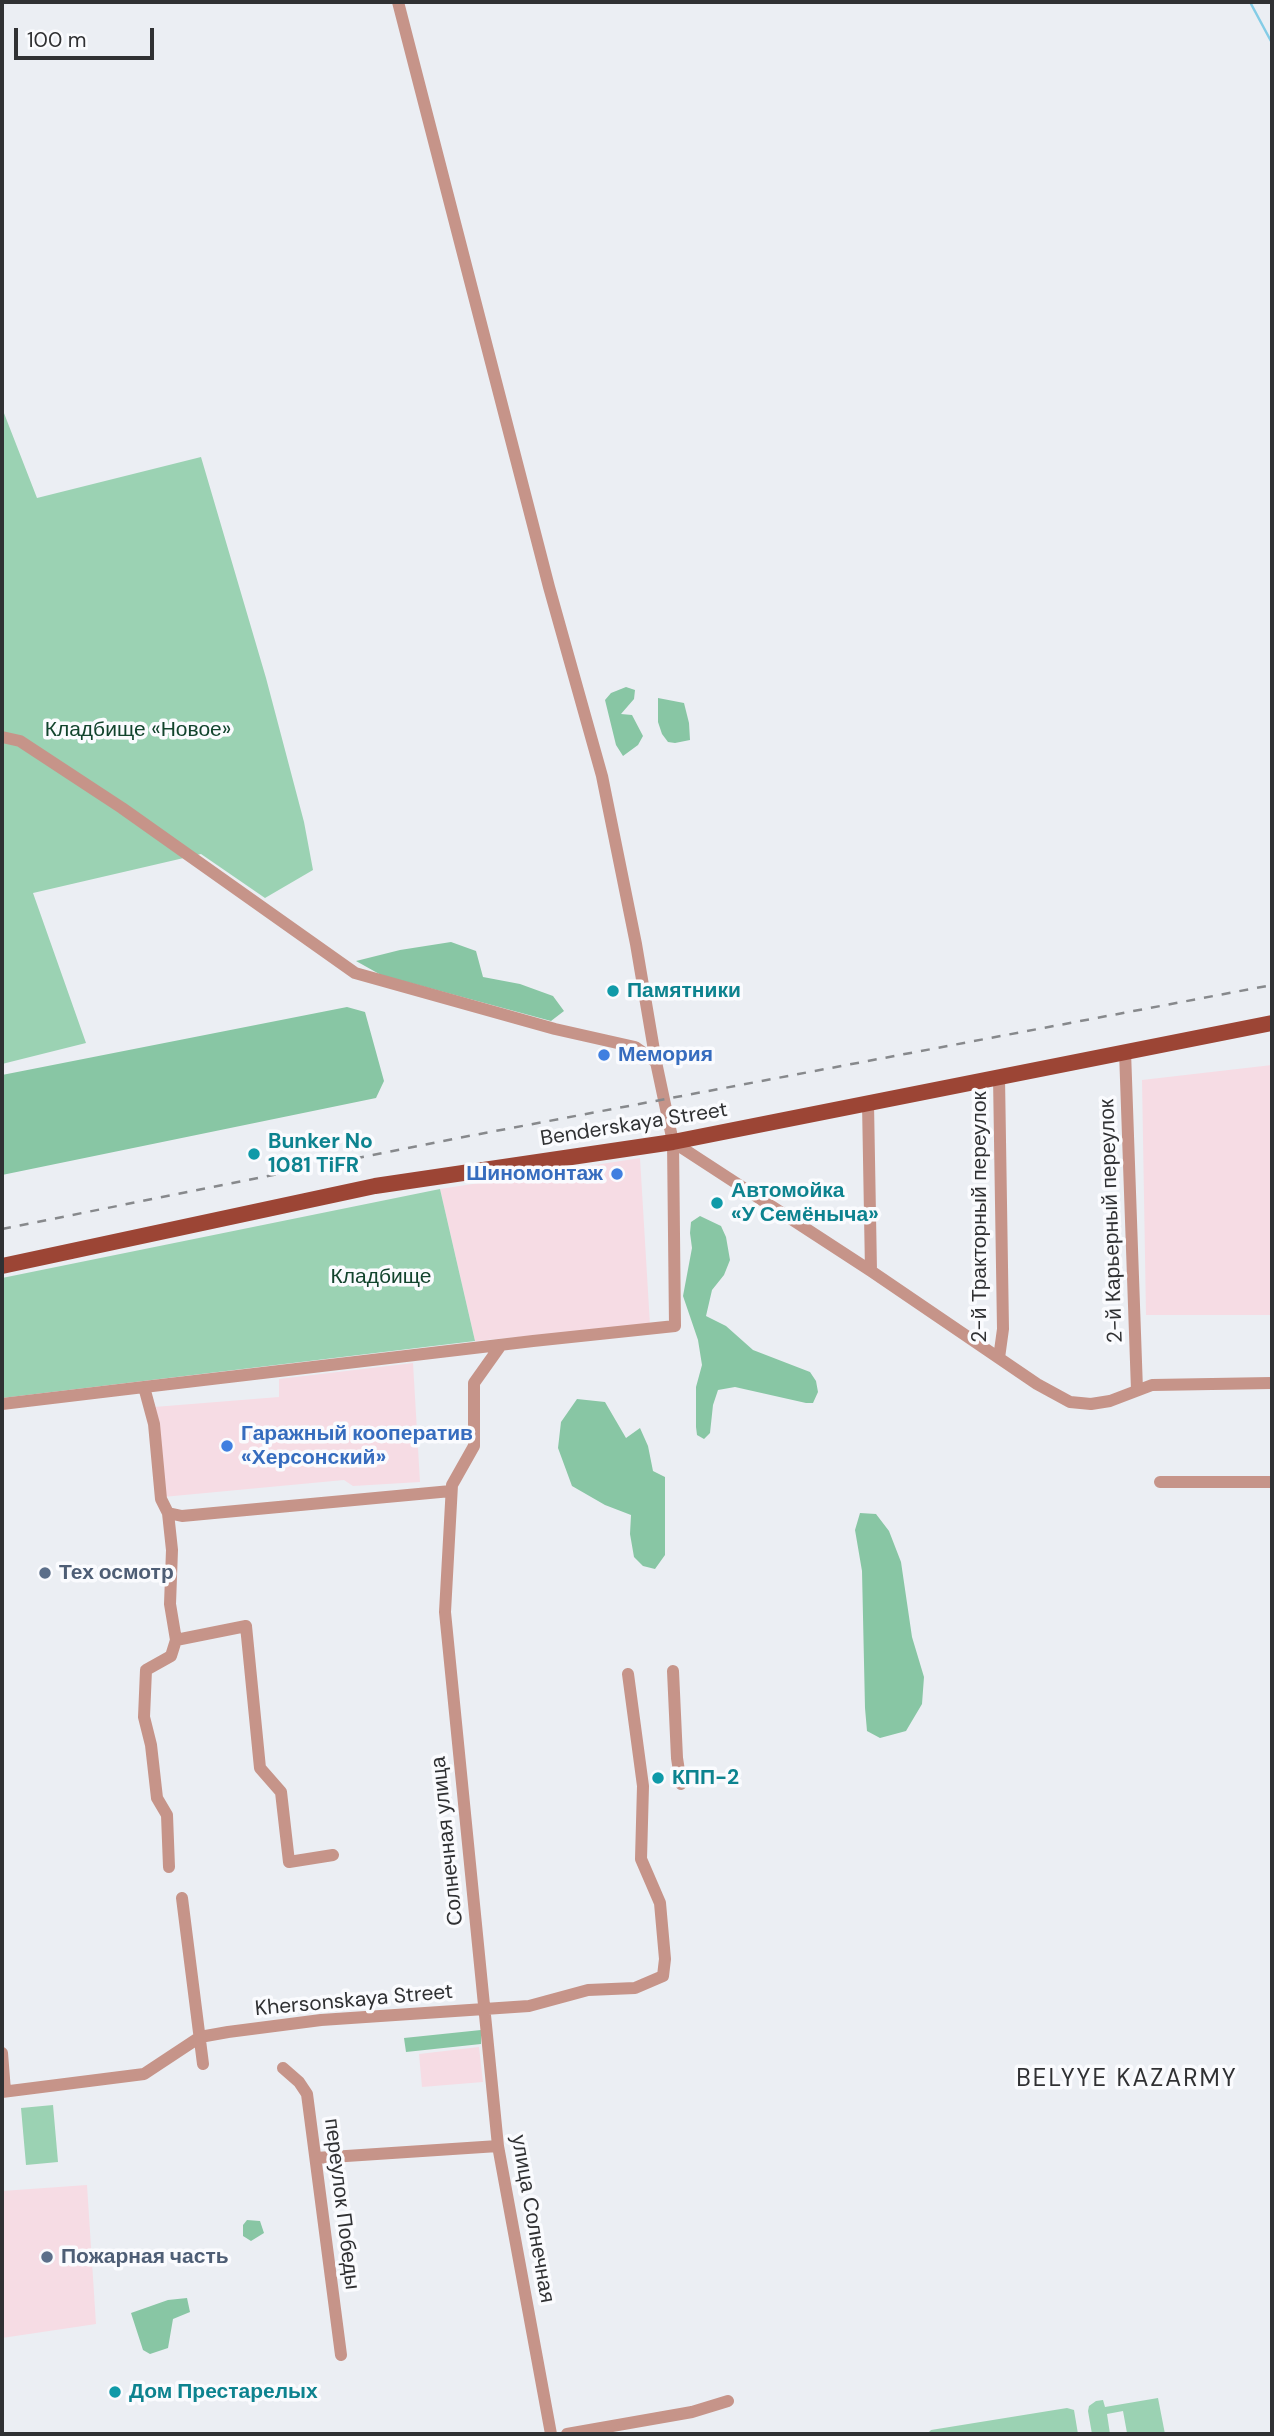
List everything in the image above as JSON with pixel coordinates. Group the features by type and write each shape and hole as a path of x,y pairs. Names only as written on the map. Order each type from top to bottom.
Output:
{"main road":[{"name":"Benderskaya Street","path":"2,1266 375,1186 673,1142 1272,1023"}],"street":[{"path":"2,1404 675,1326 673,1142 602,776 549,587 398,2"},
{"path":"2,737 20,741 122,808 355,972 555,1029 635,1047 656,1062"},
{"name":"2-й Карьерный переулок","path":"1125,1051 1137,1390"},
{"name":"2-й Тракторный переулок","path":"999,1077 1003,1329 999,1358"},
{"path":"868,1103 871,1271"},
{"path":"673,1142 871,1271 1037,1384 1070,1402 1091,1404 1110,1401 1152,1385 1272,1383"},
{"path":"168,1513 182,1516 452,1491 452,1485 474,1446 474,1383 501,1345"},
{"path":"144,1387 154,1424 161,1499 168,1513 172,1550 170,1605 176,1640 171,1656 146,1670 144,1717 151,1745 157,1798 167,1815 169,1867"},
{"path":"1160,1482 1272,1482"},
{"name":"Солнечная улица","path":"452,1491 444,1612 484,2009"},
{"path":"176,1640 246,1626 260,1768 281,1792 289,1862 333,1855"},
{"path":"673,1671 677,1758 681,1784"},
{"name":"Khersonskaya Street","path":"200,2037 321,2021 529,2006 588,1990 635,1988 663,1976 665,1959 660,1903 641,1859 643,1786 628,1674"},
{"path":"182,1898 203,2064"},
{"name":"улица Солнечная","path":"484,2009 498,2146 551,2434"},
{"path":"2,2053 4,2092 144,2074 200,2037"},
{"name":"переулок Победы","path":"283,2068 299,2082 307,2094 341,2355"},
{"path":"316,2158 498,2146"},
{"path":"567,2434 692,2412 728,2401"}],"shaded area":[{"path":"1272,1065 1272,1315 1146,1315 1142,1080"},
{"path":"640,1158 650,1325 475,1341 440,1189"},
{"path":"413,1363 420,1482 353,1486 344,1480 163,1497 154,1407 279,1397 279,1379"},
{"path":"479,2047 483,2082 422,2087 419,2054"},
{"name":"Пожарная часть","path":"87,2185 96,2324 2,2338 2,2191"}],"green space":[{"name":"Кладбище «Новое»","path":"2,408 37,498 201,457 266,678 304,822 313,870 265,898 201,854 33,893 86,1043 2,1064"},
{"path":"626,687 635,690 634,699 621,714 632,715 643,736 638,745 623,756 616,745 605,700 611,693"},
{"path":"658,698 684,703 690,740 668,742 658,722"},
{"path":"451,942 476,951 483,977 520,984 553,996 564,1011 551,1021 381,975 356,961 400,950"},
{"path":"347,1007 365,1012 384,1081 376,1098 2,1175 2,1075"},
{"name":"Кладбище","path":"440,1189 475,1341 2,1398 2,1278"},
{"path":"700,1216 721,1226 730,1260 724,1275 712,1290 706,1316 726,1326 753,1350 810,1372 816,1381 818,1392 813,1403 806,1403 735,1387 718,1390 713,1405 710,1433 704,1439 697,1435 696,1427 696,1387 702,1365 698,1340 683,1296 692,1248 691,1222"},
{"path":"577,1399 605,1402 626,1438 640,1428 648,1446 653,1471 665,1477 665,1555 655,1569 643,1566 634,1557 630,1534 631,1515 605,1505 572,1486 558,1448 561,1422"},
{"path":"860,1513 876,1514 889,1531 901,1562 912,1637 924,1677 922,1704 906,1731 880,1738 867,1731 862,1571 855,1530"},
{"path":"481,2030 481,2044 406,2052 404,2038"},
{"path":"53,2105 58,2162 26,2165 21,2108"},
{"path":"247,2220 260,2221 264,2233 251,2241 243,2236 243,2225"},
{"path":"187,2298 190,2312 173,2319 168,2348 150,2354 143,2350 131,2313 168,2300"},
{"path":"1158,2398 1165,2434 1122,2434 1127,2433 1123,2411 1107,2414 1110,2434 1092,2434 1088,2411 1089,2406 1096,2401 1103,2400 1105,2407"},
{"path":"1067,2408 1074,2410 1078,2434 927,2434 931,2430"}],"waterway":[{"path":"1250,2 1272,43"}],"railway":[{"path":"2,1229 453,1139 1272,985"}],"place":[{"name":"Памятники","path":"613,991"},
{"name":"Мемория","path":"604,1055"},
{"name":"Bunker No 1081 TiFR","path":"254,1154"},
{"name":"Шиномонтаж","path":"617,1174"},
{"name":"Автомойка «У Семёныча»","path":"717,1203"},
{"name":"Гаражный кооператив «Херсонский»","path":"227,1446"},
{"name":"Тех осмотр","path":"45,1573"},
{"name":"КПП-2","path":"658,1778"},
{"name":"Пожарная часть","path":"47,2257"},
{"name":"Дом Престарелых","path":"115,2392"}],"district":[{"name":"BELYYE KAZARMY","path":"1127,2080"}]}
